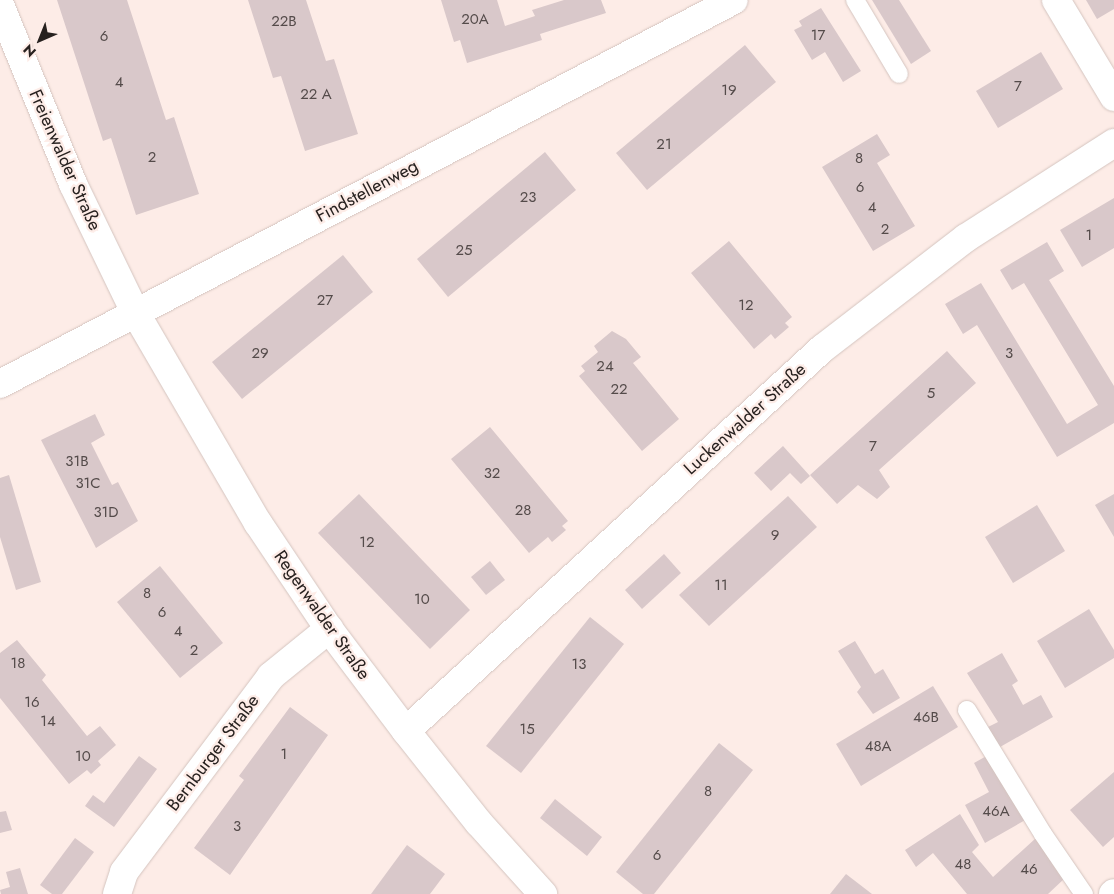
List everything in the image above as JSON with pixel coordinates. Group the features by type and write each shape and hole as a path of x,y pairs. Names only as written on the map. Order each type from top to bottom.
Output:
{"street":[{"name":"Findstellenweg","path":"0,384 734,0"},
{"path":"1056,0 1114,97"},
{"name":"Freienwalder Straße","path":"0,5 73,184 135,312"},
{"name":"Luckenwalder Straße","path":"406,731 823,348 966,238 1114,143"},
{"name":"Regenwalder Straße","path":"135,312 258,523 329,629 479,823 543,894"},
{"name":"Bernburger Straße","path":"117,894 124,872 271,676 329,629"}],"lane":[{"path":"855,0 899,74"},
{"path":"967,710 1084,894"}],"building":[{"path":"57,0 127,0 166,120 174,117 199,194 136,215 111,138 103,141"},
{"path":"248,0 306,0 326,61 334,59 358,134 305,151 281,76 273,78"},
{"path":"441,0 497,0 505,26 535,16 532,10 564,0 601,0 606,13 540,34 542,40 467,63 460,40 454,42"},
{"path":"872,0 899,0 931,51 911,64"},
{"path":"1086,0 1114,0 1114,9 1097,19"},
{"path":"821,8 861,71 843,82 825,52 812,60 794,30 802,26 799,21"},
{"path":"745,45 776,82 647,190 616,153"},
{"path":"1041,52 1063,89 998,128 976,91"},
{"path":"877,134 890,155 877,163 915,226 873,251 822,167"},
{"path":"545,152 576,190 448,297 417,259"},
{"path":"1114,198 1114,248 1082,267 1060,230"},
{"path":"729,241 792,317 785,323 789,327 775,339 771,334 754,349 691,273"},
{"path":"1047,242 1064,271 1049,280 1114,386 1114,423 1057,457 977,325 963,334 945,304 981,283 1067,424 1098,405 1024,283 1012,290 1000,270"},
{"path":"343,255 373,292 242,399 212,362"},
{"path":"612,331 626,339 641,357 633,363 679,419 642,451 579,376 585,371 581,366 598,352 594,346"},
{"path":"947,351 976,383 879,470 890,487 877,499 858,485 837,504 810,475"},
{"path":"95,414 105,435 91,443 112,485 118,482 138,521 96,548 41,440"},
{"path":"490,427 568,521 562,526 566,530 552,542 548,537 529,553 451,459"},
{"path":"783,446 810,476 801,484 790,473 771,491 754,473"},
{"path":"9,475 41,582 16,590 0,537 0,478"},
{"path":"359,494 470,610 430,649 318,533"},
{"path":"1114,494 1114,537 1095,505"},
{"path":"788,496 817,527 709,626 679,595"},
{"path":"1037,505 1065,551 1013,583 985,537"},
{"path":"664,554 681,573 642,609 625,590"},
{"path":"490,561 505,580 486,595 471,577"},
{"path":"160,566 223,643 180,678 117,602"},
{"path":"1089,609 1114,650 1114,658 1065,688 1037,641"},
{"path":"590,617 624,644 521,773 486,746"},
{"path":"17,640 46,675 42,680 87,736 100,726 116,745 98,761 101,765 91,774 87,770 69,784 0,698 0,653"},
{"path":"855,641 875,674 883,669 900,698 873,714 857,692 861,687 838,651"},
{"path":"1002,653 1018,681 1012,685 1023,705 1041,695 1053,717 1000,747 988,727 998,722 967,673"},
{"path":"933,686 958,727 861,786 836,744"},
{"path":"290,707 328,735 230,875 194,848 244,780 239,776"},
{"path":"719,743 753,770 654,894 643,894 616,872"},
{"path":"990,754 1027,819 985,843 965,805 989,792 974,763"},
{"path":"139,756 157,769 114,827 85,806 93,795 104,803"},
{"path":"1114,772 1114,837 1103,847 1070,810"},
{"path":"555,799 602,837 587,856 540,818"},
{"path":"6,811 12,830 0,833 0,812"},
{"path":"960,814 979,845 972,852 993,877 1036,838 1065,878 1048,894 967,894 933,853 916,867 905,850"},
{"path":"75,838 94,852 62,894 52,894 40,885"},
{"path":"407,845 445,874 430,894 371,894"},
{"path":"20,868 28,894 1,894 0,890 10,887 6,872"},
{"path":"846,874 872,894 830,894"}]}
